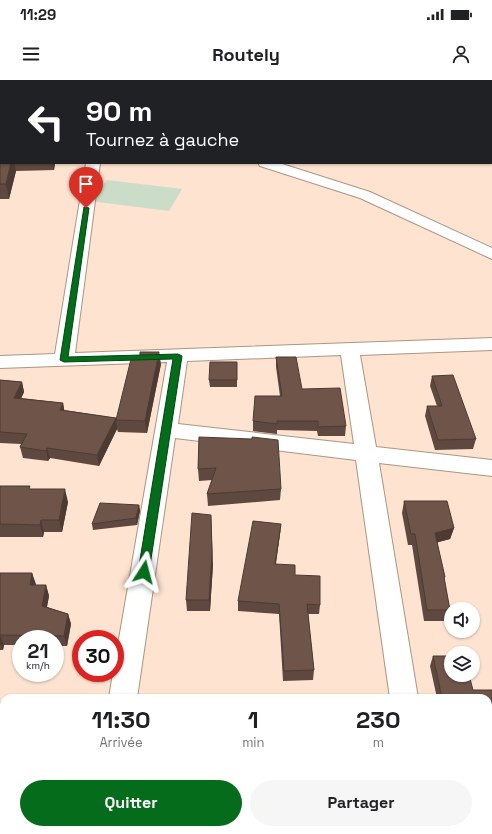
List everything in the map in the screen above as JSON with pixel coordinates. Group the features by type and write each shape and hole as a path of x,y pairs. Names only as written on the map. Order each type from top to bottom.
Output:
{"street":[{"path":"64,360 93,164"},
{"path":"268,164 365,194 492,254"},
{"path":"0,362 492,344"},
{"path":"350,349 403,694"},
{"path":"125,694 178,356"},
{"path":"166,430 492,468"}],"green space":[{"path":"107,180 182,189 169,211 90,201"}],"building":[{"path":"0,164 11,164 6,184 0,184"},
{"path":"140,352 159,352 145,421 116,420 131,359 140,359"},
{"path":"276,357 296,357 302,389 340,388 346,426 318,427 318,421 277,421 277,424 253,421 255,396 282,396"},
{"path":"210,362 237,362 237,380 209,380"},
{"path":"453,375 476,439 438,440 427,406 442,406 432,376"},
{"path":"0,380 22,382 14,398 63,403 60,410 116,418 97,455 47,448 46,451 20,447 27,434 0,432"},
{"path":"199,437 252,439 252,437 278,440 281,489 207,494 216,468 198,469"},
{"path":"0,486 30,486 29,489 65,489 59,520 41,520 40,525 0,524"},
{"path":"404,501 447,501 454,528 435,533 445,577 449,602 444,602 444,610 427,610 415,534 411,534"},
{"path":"100,503 139,505 136,518 92,524"},
{"path":"192,513 211,515 212,553 209,600 186,600"},
{"path":"253,521 281,524 275,564 295,565 295,575 320,576 320,605 307,604 314,670 284,671 279,604 238,601"},
{"path":"0,573 32,573 30,585 46,585 42,606 68,614 64,636 64,630 12,630 12,635 0,635"},
{"path":"433,656 444,656 444,682 471,682 473,690 492,690 492,694 441,694"}],"route":[{"path":"86,208 64,360 178,356 144,572"}]}
